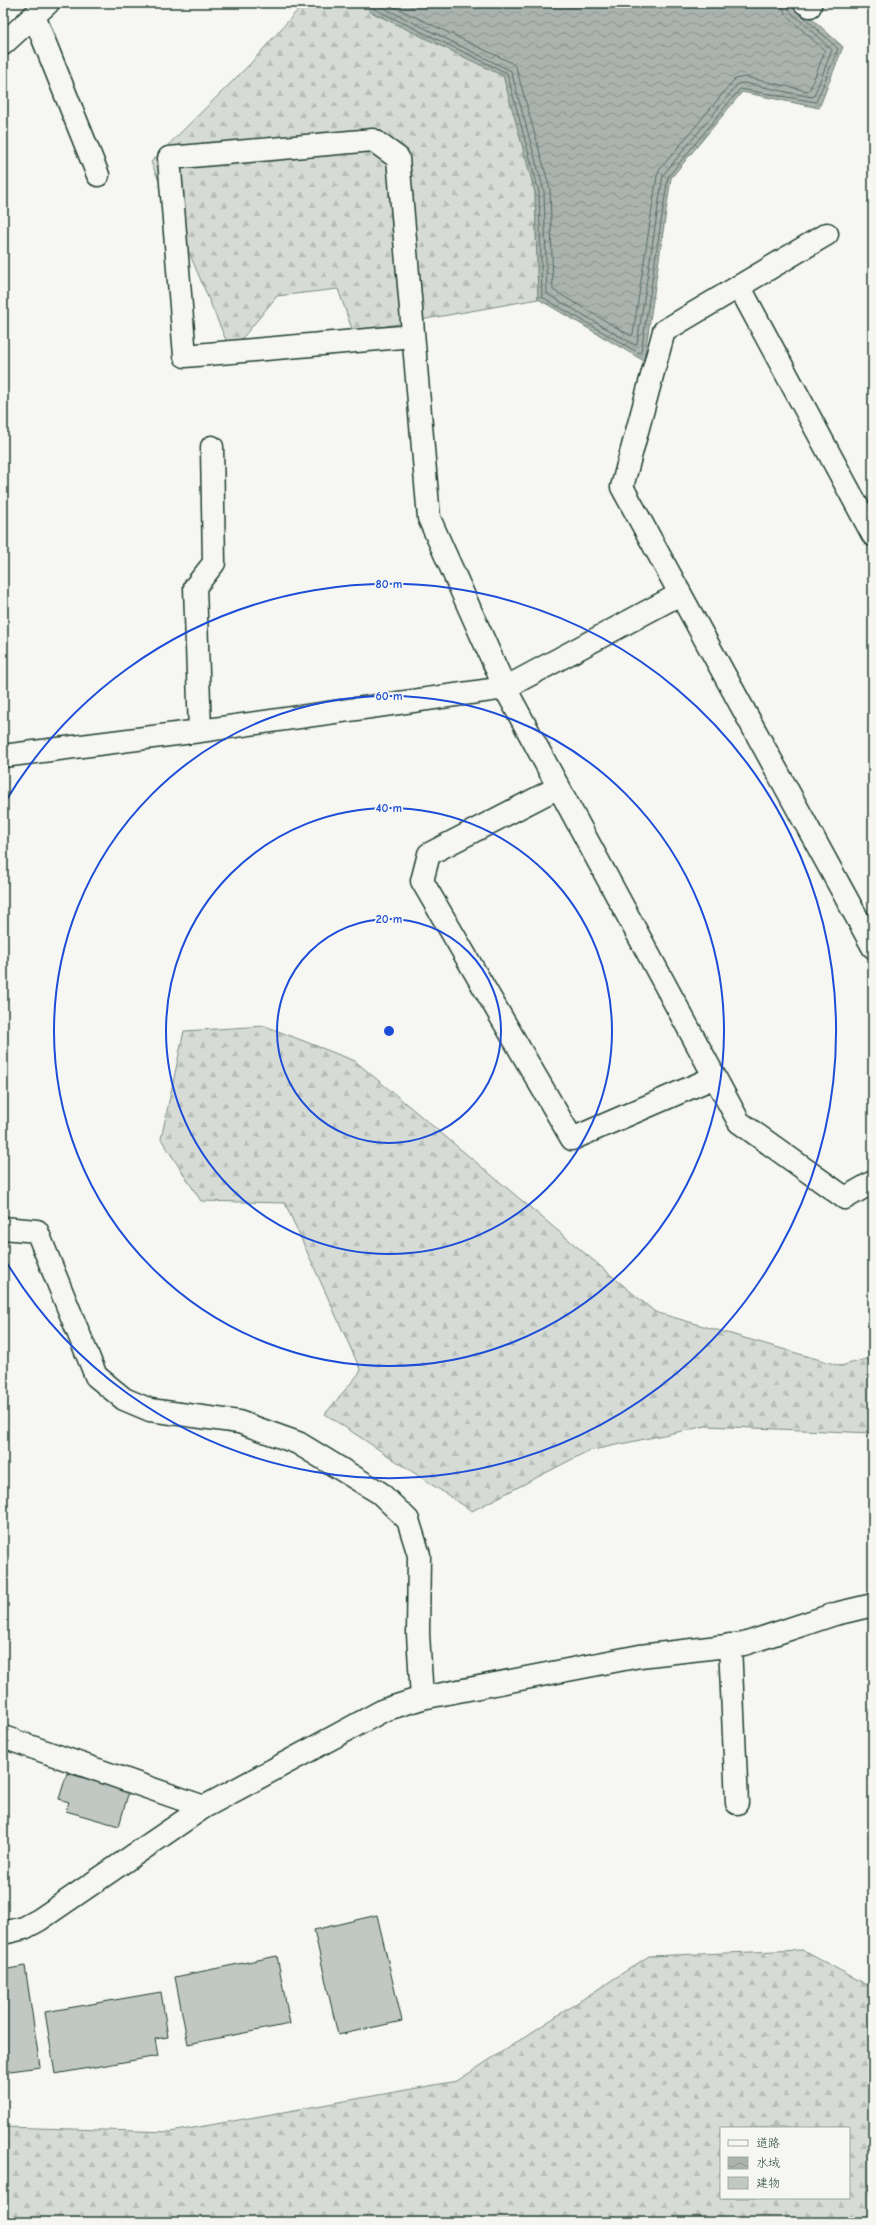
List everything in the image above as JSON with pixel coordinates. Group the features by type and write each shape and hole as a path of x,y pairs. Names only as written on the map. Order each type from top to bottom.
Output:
{"street":[{"path":"3,44 41,9 98,175"},
{"path":"413,336 185,356 169,158 373,140 398,158 429,518 505,688 739,1122 845,1198 873,1182"},
{"path":"827,234 664,330 622,487 873,947"},
{"path":"739,286 873,535"},
{"path":"200,731 195,588 214,563 212,447"},
{"path":"3,756 200,731 505,688 680,594"},
{"path":"559,787 430,854 422,882 572,1139 715,1077"},
{"path":"3,1228 37,1231 96,1376 124,1399 150,1410 239,1422 298,1443 380,1493 408,1520 419,1554 418,1634 422,1698"},
{"path":"3,1933 24,1928 39,1920 204,1807 384,1710 422,1698 640,1656 744,1644 835,1614 873,1605"},
{"path":"730,1645 737,1803"},
{"path":"3,1737 204,1807"}],"green space":[{"path":"304,3 370,3 369,11 504,76 535,192 538,299 353,332 338,289 277,296 231,352 151,162 251,63"},
{"path":"265,1026 355,1061 655,1312 841,1366 873,1357 873,1433 706,1426 588,1451 472,1511 325,1414 361,1371 285,1203 201,1201 161,1139 184,1031"},
{"path":"802,1950 873,1988 873,2222 3,2222 3,2127 171,2132 457,2081 649,1956"}],"water":[{"path":"370,3 795,3 843,47 819,108 742,92 671,178 644,361 538,299 535,192 503,76 369,11"}],"building":[{"path":"67,1773 129,1791 119,1826 66,1811 69,1802 59,1799"},
{"path":"377,1915 402,2021 338,2035 314,1930"},
{"path":"277,1956 290,2024 188,2044 175,1977"},
{"path":"25,1966 40,2067 3,2072 3,1970"},
{"path":"161,1992 168,2037 155,2039 158,2056 55,2074 45,2012"}]}
